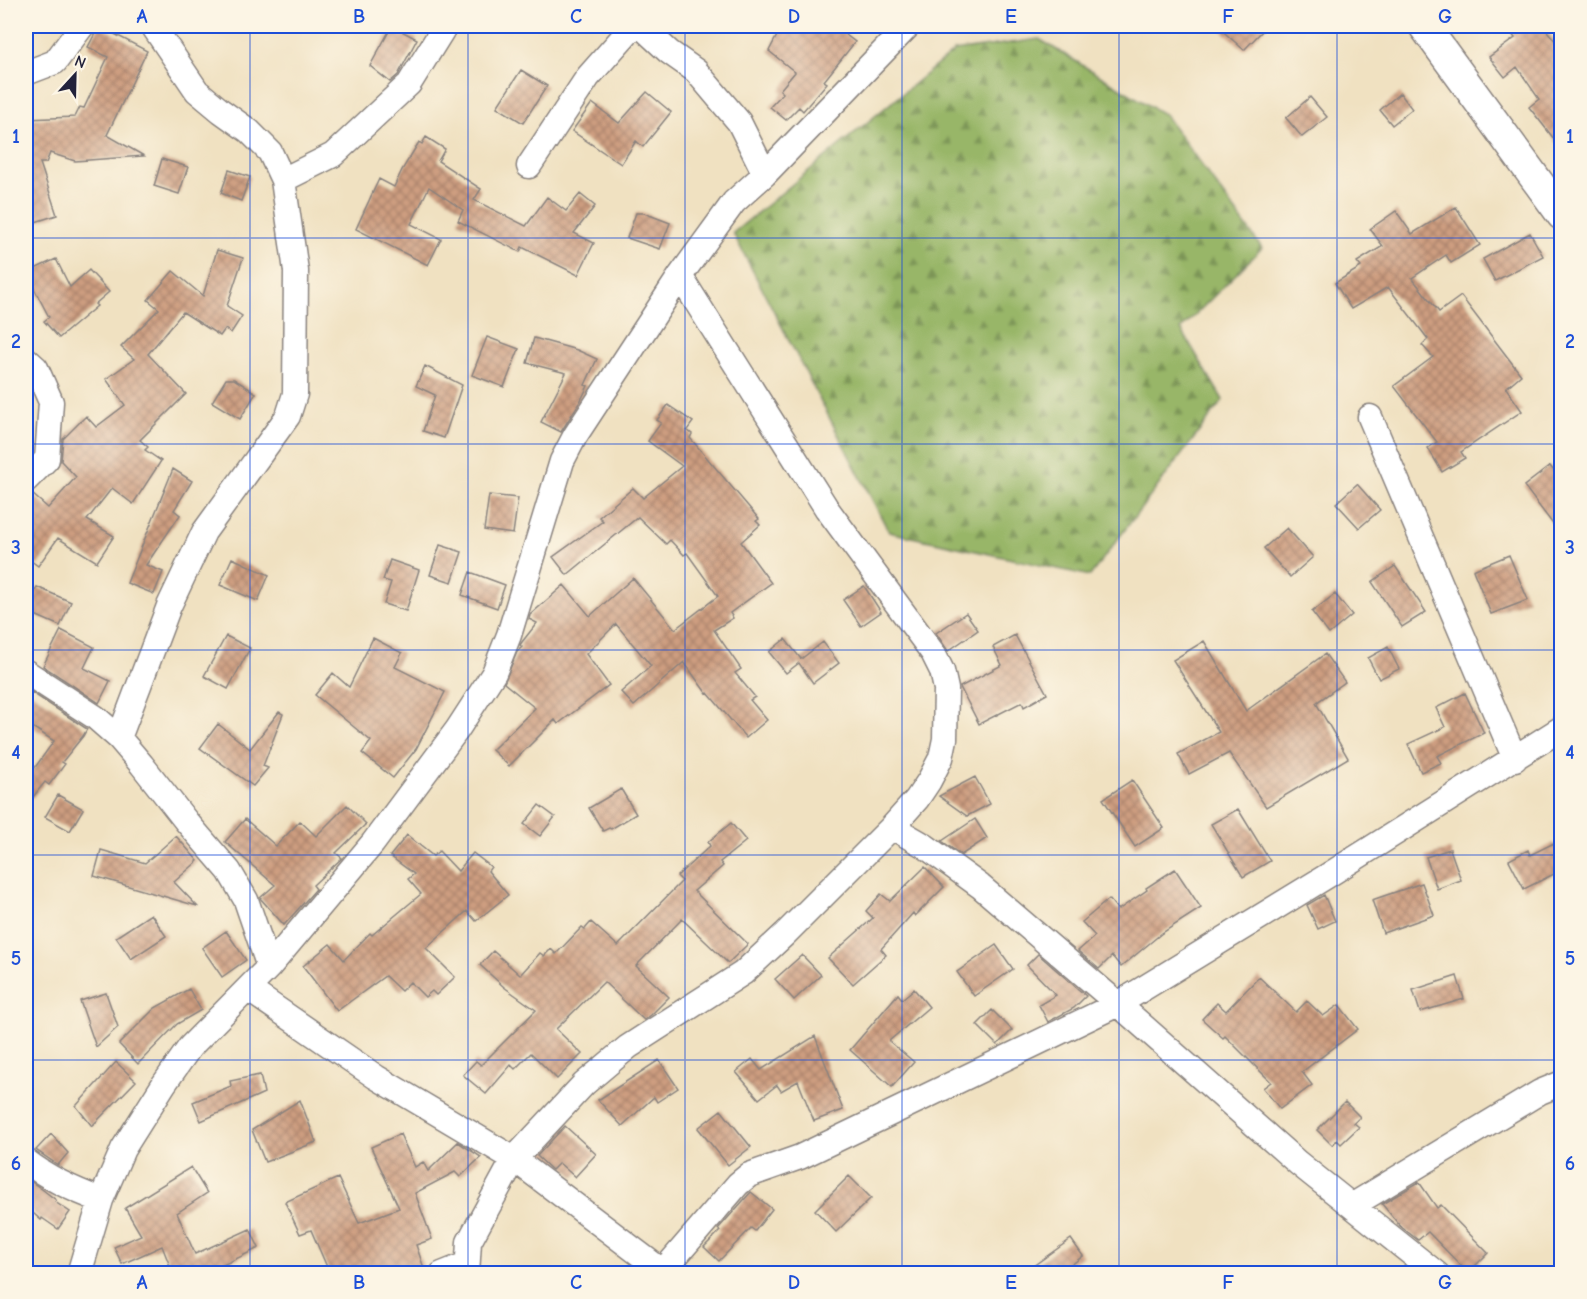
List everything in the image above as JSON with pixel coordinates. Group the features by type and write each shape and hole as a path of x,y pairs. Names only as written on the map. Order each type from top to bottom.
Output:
{"street":[{"path":"26,73 56,62 82,26"},
{"path":"119,738 169,606 204,532 288,416 295,394 296,271 283,180 270,152 249,131 197,91 153,26"},
{"path":"283,180 333,155 409,84 445,26"},
{"path":"529,166 588,77 633,26"},
{"path":"641,26 669,52 696,71 739,122 765,174"},
{"path":"80,1274 101,1200 123,1149 190,1047 269,967 373,843 457,730 494,673 509,635 562,461 575,436 680,276 734,201 765,174 908,26"},
{"path":"1424,26 1562,215"},
{"path":"442,1274 467,1269 469,1242 514,1159 584,1084 628,1047 743,973 786,934 917,799 941,758 945,739 946,689 942,671 933,653 827,509 680,276"},
{"path":"26,359 36,368 51,402 47,459 26,480"},
{"path":"1371,417 1515,759"},
{"path":"26,672 95,717 119,738 229,871 246,900 269,967"},
{"path":"248,989 376,1077 514,1159 664,1272 738,1184 749,1176 800,1158 1118,1004 1562,728"},
{"path":"892,827 925,846 980,886 1298,1163 1437,1274"},
{"path":"1353,1205 1540,1092 1562,1083"},
{"path":"26,1161 65,1187 101,1200"}],"green space":[{"path":"1039,39 1165,115 1262,248 1181,329 1223,400 1090,576 889,532 733,233 954,51"}],"building":[{"path":"99,26 147,51 107,135 144,156 75,161 50,153 46,163 40,163 57,215 32,223 26,201 27,119 75,117 80,107 84,108 108,57 88,47"},
{"path":"392,26 417,39 398,75 390,82 370,66"},
{"path":"782,26 834,26 855,42 824,81 827,83 803,111 799,107 786,120 770,107 783,93 780,90 795,72 769,51"},
{"path":"1217,26 1267,26 1244,50"},
{"path":"1506,26 1543,26 1562,49 1562,149 1529,107 1539,99 1517,67 1505,77 1489,57 1515,38"},
{"path":"521,70 547,86 523,123 497,107"},
{"path":"647,92 671,112 643,147 636,141 621,164 572,131 592,103 619,123"},
{"path":"1400,93 1412,109 1392,125 1380,110"},
{"path":"1310,97 1327,117 1302,137 1286,118"},
{"path":"426,137 445,149 438,161 481,189 474,200 526,226 547,197 566,211 580,194 595,206 574,233 594,243 578,275 522,247 520,252 458,221 463,210 429,187 411,224 441,239 428,265 356,229 379,179 394,187 419,142 422,144"},
{"path":"162,159 188,167 179,194 154,186"},
{"path":"229,170 250,177 241,201 221,193"},
{"path":"1456,207 1480,245 1451,263 1446,255 1412,278 1439,312 1461,296 1521,375 1506,388 1522,411 1461,452 1465,458 1442,472 1428,448 1437,442 1394,386 1433,357 1422,345 1428,339 1388,287 1351,309 1335,283 1361,267 1357,262 1383,246 1370,229 1396,211 1412,234"},
{"path":"636,213 644,213 670,223 660,249 627,238"},
{"path":"1530,233 1543,256 1495,281 1483,259"},
{"path":"217,250 243,258 227,306 242,316 231,333 225,329 220,336 183,312 148,354 186,394 140,440 148,447 145,450 161,461 133,504 112,488 87,520 114,536 97,562 58,538 38,566 26,557 26,494 31,493 48,508 76,477 61,461 63,439 86,416 96,427 125,405 106,379 134,359 121,347 159,309 148,300 173,271 203,296"},
{"path":"56,259 70,287 89,270 109,292 95,304 97,306 59,338 44,321 49,317 26,273"},
{"path":"487,337 519,349 504,387 472,375"},
{"path":"534,338 577,350 597,359 585,385 588,386 561,432 541,422 566,373 527,363"},
{"path":"425,366 462,385 444,438 423,431 435,395 416,386"},
{"path":"226,379 234,379 256,393 240,419 212,402"},
{"path":"668,405 693,422 687,430 692,434 690,438 759,519 756,521 760,525 741,542 771,583 730,613 733,618 714,630 741,669 735,673 755,697 750,700 767,720 746,738 707,694 684,662 634,706 621,692 651,666 616,624 586,654 609,685 558,724 555,720 509,766 492,750 535,708 504,683 517,652 522,647 520,645 537,623 529,619 530,615 564,585 590,616 633,578 675,629 718,596 687,553 684,555 670,540 666,544 638,517 567,575 553,557 603,521 599,517 633,488 643,498 682,466 648,441 661,423 657,420"},
{"path":"1550,466 1562,481 1562,536 1524,486"},
{"path":"173,469 192,481 174,510 180,515 146,565 163,572 154,594 127,583"},
{"path":"1357,484 1380,510 1359,528 1336,503"},
{"path":"489,495 518,498 513,534 484,530"},
{"path":"1287,528 1313,557 1290,577 1264,548"},
{"path":"440,545 462,552 452,582 430,575"},
{"path":"1509,555 1528,600 1491,614 1473,570"},
{"path":"232,558 269,575 258,601 220,585"},
{"path":"390,560 419,570 406,611 384,604 391,582 383,580"},
{"path":"1395,566 1426,612 1402,627 1372,582"},
{"path":"470,572 505,585 497,608 462,595"},
{"path":"864,586 881,612 861,626 843,600"},
{"path":"37,587 71,602 60,626 26,611"},
{"path":"1335,594 1352,615 1329,634 1312,612"},
{"path":"966,613 978,630 948,651 936,633"},
{"path":"61,630 94,647 84,668 110,681 99,703 43,666"},
{"path":"1015,635 1047,694 1024,707 1022,702 979,724 960,687 1002,665 993,647"},
{"path":"226,636 250,648 228,689 204,676"},
{"path":"373,638 402,653 395,667 445,692 416,749 393,778 362,753 371,741 315,695 333,673 349,687"},
{"path":"785,639 801,659 823,642 839,663 813,683 799,663 786,673 769,652"},
{"path":"1204,641 1246,711 1325,654 1345,682 1316,703 1348,758 1266,807 1229,753 1189,774 1178,754 1219,732 1173,660"},
{"path":"1388,647 1399,669 1379,679 1368,658"},
{"path":"31,692 87,729 62,762 65,764 49,785 45,782 32,798 26,793 26,780 54,741 26,723 26,703"},
{"path":"1465,693 1484,733 1437,756 1441,763 1421,772 1408,744 1445,727 1436,708"},
{"path":"279,712 283,714 263,766 268,768 253,786 200,748 218,724 250,749"},
{"path":"975,777 990,804 967,816 939,796"},
{"path":"1132,780 1164,828 1135,847 1103,799"},
{"path":"621,789 636,814 611,829 603,831 589,808"},
{"path":"58,795 83,809 70,831 45,817"},
{"path":"347,805 366,824 336,853 342,858 313,885 316,889 284,925 260,898 275,885 225,842 245,819 276,846 300,821 316,836"},
{"path":"539,805 555,817 540,836 524,824"},
{"path":"1238,809 1270,861 1243,877 1211,824"},
{"path":"975,819 987,838 961,855 942,841"},
{"path":"731,823 746,841 720,862 723,866 694,891 748,944 728,963 682,919 636,966 669,997 644,1020 604,982 556,1029 582,1054 557,1079 531,1053 515,1069 511,1065 486,1094 463,1075 476,1061 481,1065 536,1010 504,987 480,965 493,951 520,975 540,953 544,956 551,949 556,954 582,927 585,929 591,922 618,946 682,881 677,876 710,846 708,842"},
{"path":"407,835 433,856 439,851 458,871 473,853 491,867 488,871 508,895 476,921 467,911 426,948 455,977 436,995 432,991 425,997 410,982 401,991 385,976 337,1011 303,966 330,944 344,960 370,933 372,935 421,894 408,879 414,874 390,856"},
{"path":"176,836 198,861 174,882 197,906 94,876 101,850 145,863"},
{"path":"1554,843 1562,858 1562,870 1524,889 1509,860 1528,850 1530,855"},
{"path":"1450,849 1461,880 1437,889 1426,857"},
{"path":"925,867 944,887 915,916 913,913 881,949 886,955 853,984 828,958 873,918 866,911 881,894 890,901"},
{"path":"1175,869 1201,908 1162,933 1121,967 1112,956 1099,969 1078,951 1095,936 1082,922 1109,899 1118,910"},
{"path":"1422,883 1434,915 1383,933 1372,900"},
{"path":"1324,895 1335,921 1318,929 1307,905"},
{"path":"151,914 166,936 131,959 116,937"},
{"path":"226,931 246,960 222,977 202,948"},
{"path":"996,945 1013,969 974,996 957,972"},
{"path":"1038,954 1086,996 1074,1008 1048,1022 1039,1005 1056,995 1027,965"},
{"path":"802,955 821,975 794,1000 775,979"},
{"path":"1457,976 1464,999 1420,1012 1413,990"},
{"path":"1259,977 1296,1012 1307,1001 1323,1016 1339,1005 1358,1029 1302,1072 1312,1085 1280,1109 1263,1088 1271,1082 1225,1036 1223,1038 1202,1019 1217,1003 1226,1011"},
{"path":"189,989 201,1010 177,1024 138,1064 119,1044 155,1008"},
{"path":"914,989 929,1007 889,1041 914,1062 892,1087 850,1050 898,994 902,999"},
{"path":"106,993 118,1027 96,1047 80,1001"},
{"path":"992,1010 1012,1030 997,1045 977,1025"},
{"path":"815,1036 843,1110 814,1121 798,1081 781,1091 777,1085 759,1099 736,1072 752,1059 761,1070"},
{"path":"659,1060 678,1088 657,1102 654,1097 622,1126 598,1100"},
{"path":"116,1062 136,1081 92,1126 76,1106"},
{"path":"260,1075 264,1093 201,1121 193,1102 231,1086 230,1081"},
{"path":"300,1100 316,1142 265,1162 252,1130"},
{"path":"1345,1102 1360,1117 1354,1123 1359,1127 1341,1144 1337,1140 1332,1145 1317,1130"},
{"path":"721,1110 751,1147 728,1165 698,1128"},
{"path":"565,1126 596,1154 575,1177 559,1163 552,1170 537,1156"},
{"path":"51,1134 68,1153 58,1165 36,1150"},
{"path":"400,1134 415,1167 423,1162 428,1171 458,1142 481,1157 460,1177 455,1172 415,1193 432,1239 416,1245 426,1274 330,1274 311,1230 300,1234 285,1202 338,1178 359,1223 399,1208 371,1147"},
{"path":"191,1167 207,1193 177,1213 195,1254 250,1229 259,1248 204,1274 153,1274 170,1266 162,1246 122,1264 114,1247 141,1235 125,1208"},
{"path":"849,1176 871,1198 836,1232 815,1210"},
{"path":"26,1178 70,1212 58,1229 42,1218 41,1220 26,1207"},
{"path":"1419,1182 1437,1208 1441,1205 1488,1253 1468,1273 1428,1232 1418,1240 1400,1226 1382,1204"},
{"path":"751,1192 772,1209 755,1231 751,1228 719,1261 704,1247"},
{"path":"1071,1239 1083,1256 1059,1274 1022,1274"}]}
